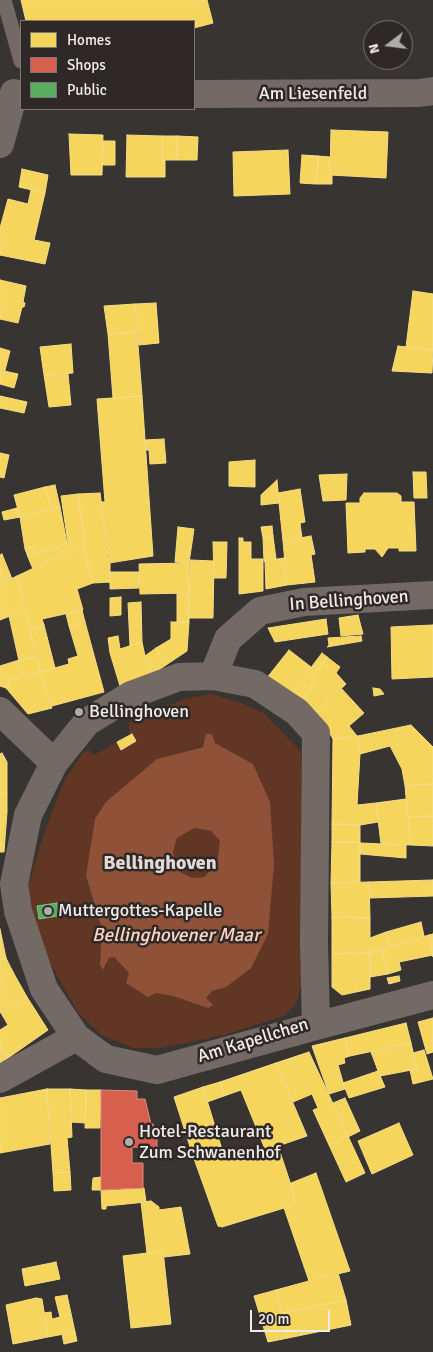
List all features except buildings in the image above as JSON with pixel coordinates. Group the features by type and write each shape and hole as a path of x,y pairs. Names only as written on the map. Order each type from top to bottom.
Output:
{"street":[{"name":"Am Liesenfeld","path":"195,94 419,93 433,91"},
{"path":"0,144 12,92"},
{"name":"In Bellinghoven","path":"213,676 228,639 260,610 304,602 433,595"},
{"path":"7,886 28,815 54,763 87,722 131,695 179,677 213,676"},
{"name":"Am Kapellchen","path":"7,886 18,911 44,989 76,1037 106,1059 157,1070 316,1026 314,932 316,733 297,712 255,684 213,676"},
{"path":"0,711 54,763"},
{"path":"316,1026 433,995"},
{"path":"0,1079 76,1037"}],"lane":[{"path":"4,0 20,57"}],"shaded area":[{"path":"212,694 244,704 265,714 301,752 301,984 296,1005 284,1016 224,1035 161,1048 134,1048 103,1036 78,1013 39,943 27,888 45,831 64,781 82,754 89,750 94,755 130,734 128,723 184,699","holes":["215,743 253,764 226,987 212,991 206,998 208,1008 173,996 156,993 129,973 114,957 109,958 104,970 100,963 102,929 86,876 157,759"]},
{"path":"194,828 211,831 221,841 217,864 204,877 192,878 178,871 173,852 177,838"}],"water":[{"name":"Bellinghovener Maar","path":"206,734 212,734 215,743 253,764 270,802 274,864 268,934 251,968 226,987 212,991 206,998 213,1005 208,1008 173,996 156,993 148,997 126,983 129,973 114,957 109,958 103,970 100,964 102,929 86,876 95,819 106,802 157,759 203,747","holes":["194,828 211,831 220,841 217,864 204,877 192,878 178,871 173,852 177,838"]}],"place":[{"name":"Bellinghoven","path":"79,712"},
{"name":"Muttergottes-Kapelle","path":"48,911"},
{"name":"Hotel-Restaurant Zum Schwanenhof","path":"129,1142"}],"district":[{"name":"Bellinghoven","path":"160,864"}]}
